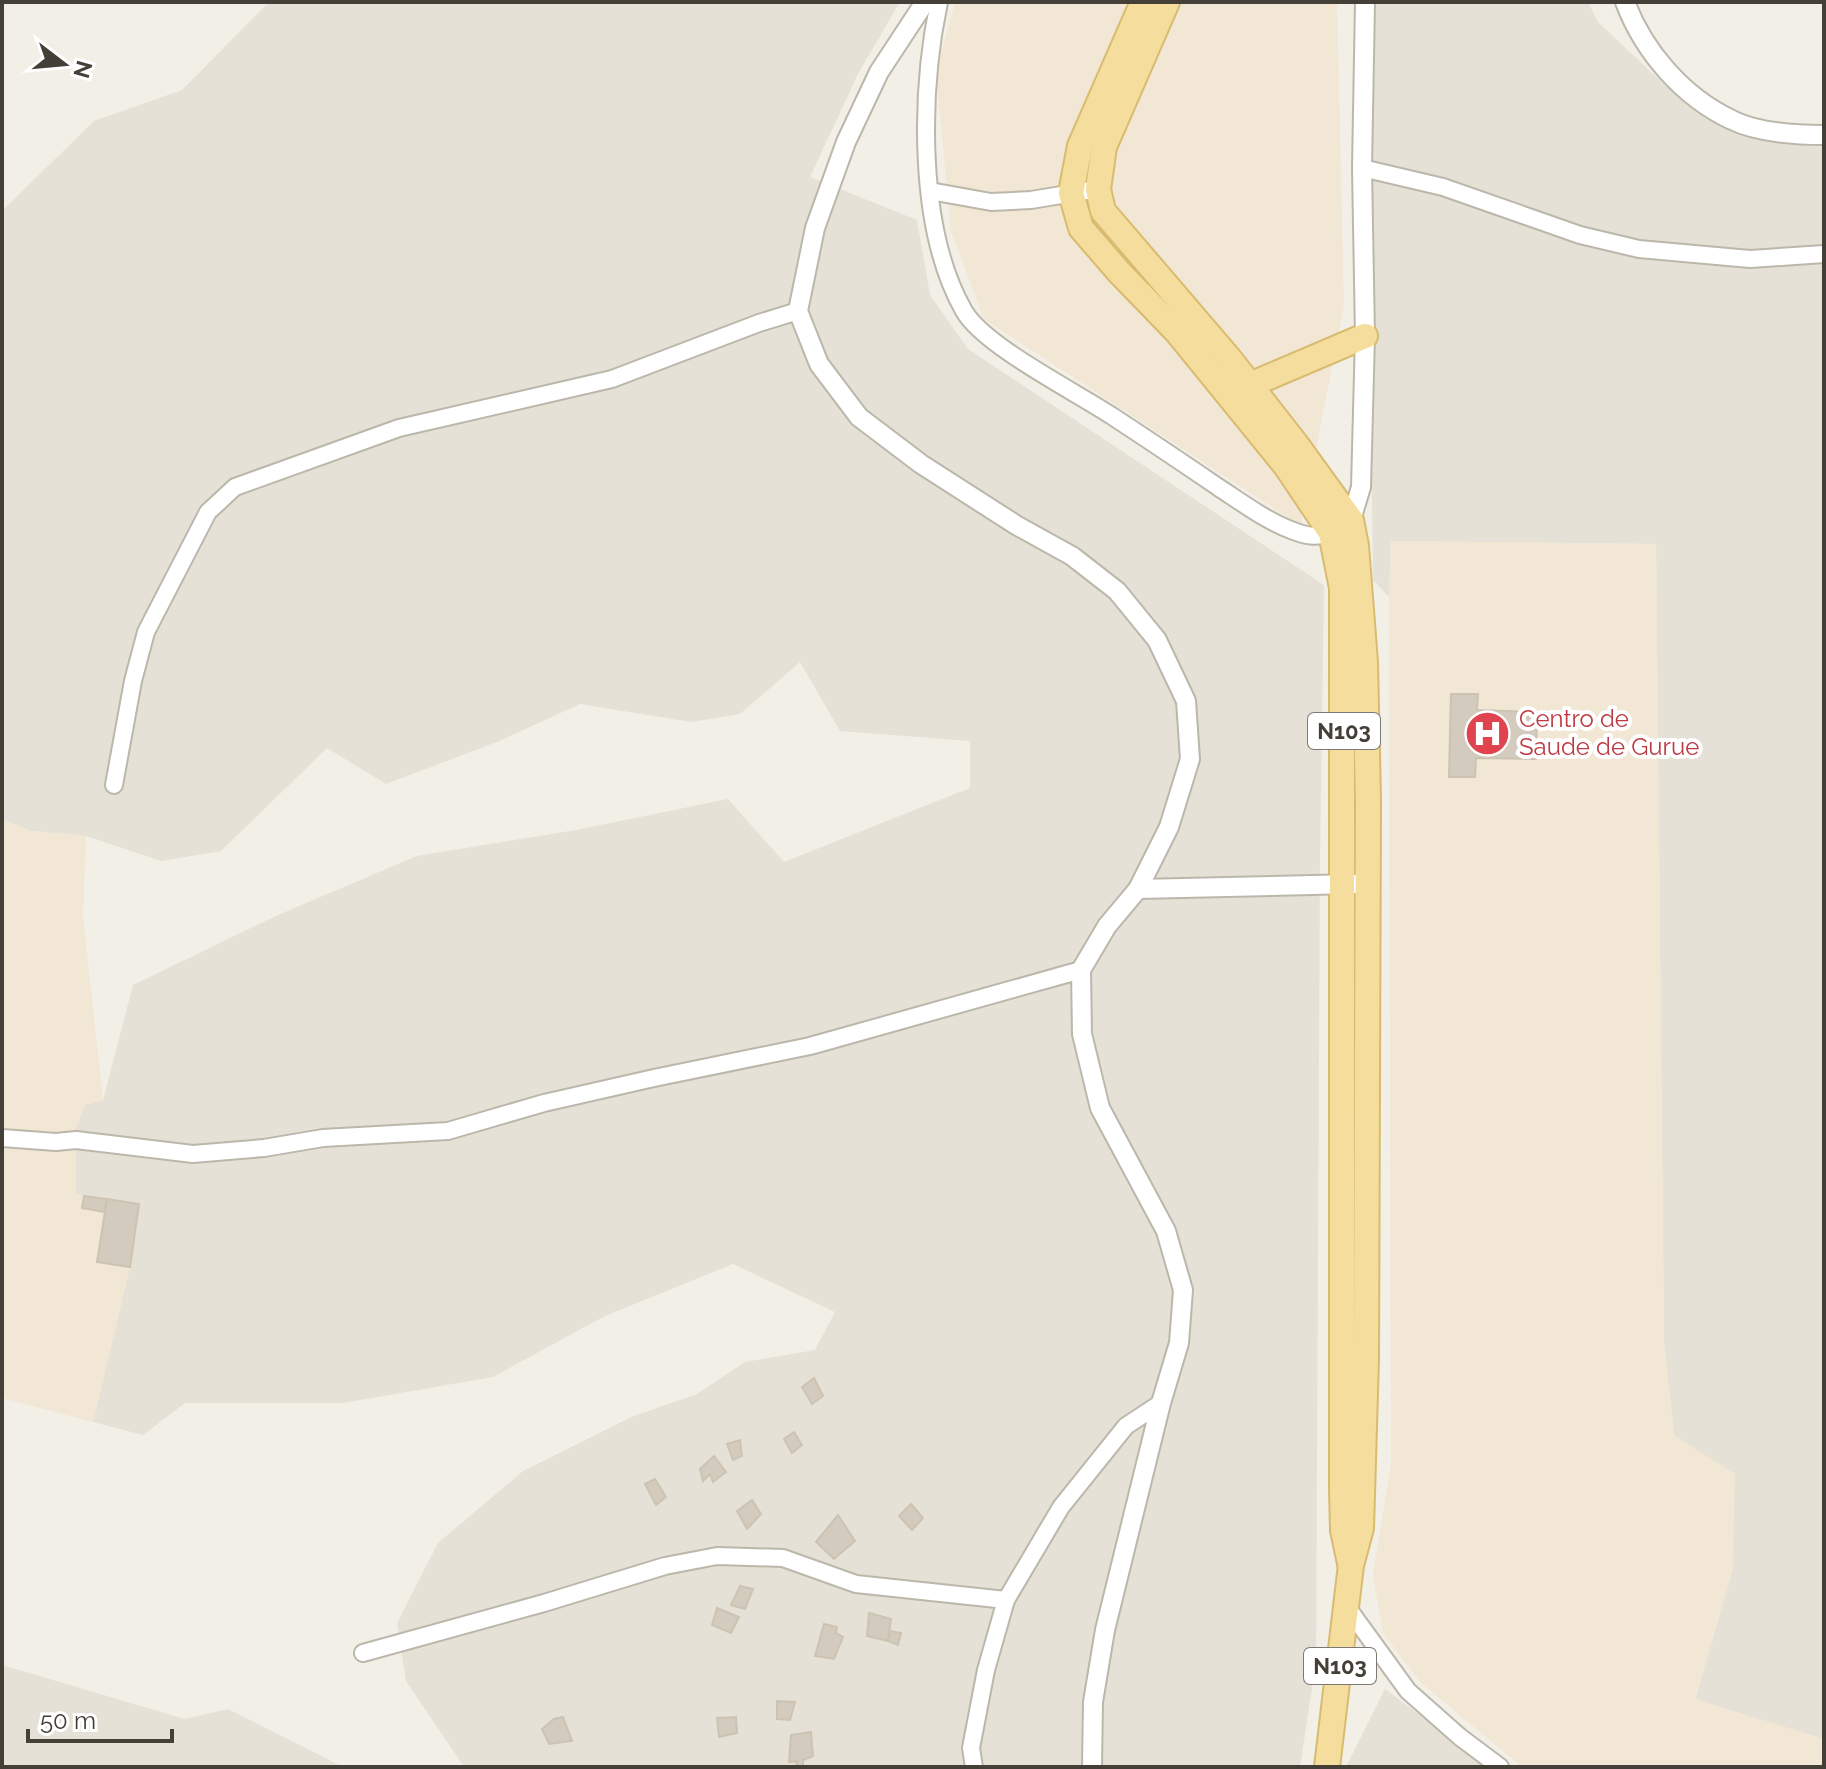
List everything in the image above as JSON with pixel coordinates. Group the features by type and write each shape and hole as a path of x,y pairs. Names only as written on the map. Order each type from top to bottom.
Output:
{"main road":[{"name":"N103","path":"1143,2 1080,146 1071,193 1081,228 1177,332 1286,466 1341,526 1342,1490 1343,1530 1351,1565"},
{"path":"1098,189 1104,147 1167,2"},
{"name":"N103","path":"1098,189 1103,211 1250,385 1341,526 1361,586 1369,883 1363,1475 1361,1528 1351,1565 1327,1767"},
{"path":"1250,385 1365,336"}],"street":[{"path":"925,2 879,72 846,142 815,228 798,311 819,364 859,417 921,464 1016,525 1072,556 1117,591 1157,640 1186,701 1190,759 1169,827 1138,889 1107,926 1081,970 1082,1034 1100,1108 1166,1231 1183,1290 1179,1343 1161,1403 1105,1630 1093,1702 1092,1767"},
{"path":"939,2 929,47 926,120 930,191 944,265 965,314 1000,346 1110,414 1270,521 1316,538 1341,526 1361,487 1365,336 1362,168 1365,2"},
{"path":"1625,2 1634,25 1677,84 1688,92 1733,121 1789,135 1824,135"},
{"path":"1362,168 1443,187 1580,235 1639,249 1739,259 1824,254"},
{"path":"930,191 991,202 1031,200 1098,189"},
{"path":"114,785 133,681 146,632 208,512 235,487 399,428 612,379 798,311"},
{"path":"1138,889 1369,883"},
{"path":"2,1138 56,1142 76,1140 193,1154 264,1148 323,1138 448,1131 544,1103 810,1046 1081,970"},
{"path":"974,1767 971,1748 986,1670 1006,1600 1061,1507 1126,1426 1161,1403"},
{"path":"363,1653 665,1566 717,1556 783,1558 856,1584 1006,1600"},
{"path":"1347,1607 1408,1691 1500,1767"}],"shaded area":[{"path":"269,2 900,2 859,72 810,177 917,220 930,295 968,349 1324,585 1316,1662 1300,1767 464,1767 406,1681 397,1623 438,1543 523,1471 631,1417 697,1394 745,1362 815,1350 835,1312 733,1264 605,1316 493,1377 343,1403 185,1403 143,1435 93,1422 130,1267 139,1204 76,1194 76,1128 85,1105 103,1100 133,985 278,915 417,856 576,830 728,799 784,862 970,788 970,741 840,731 800,662 740,714 691,722 580,704 497,742 386,784 327,748 221,851 161,861 86,836 31,831 2,819 2,211 94,121 182,90"},
{"path":"955,2 1337,2 1344,306 1301,526 984,319 951,231 936,72"},
{"path":"1372,2 1588,2 1598,22 1667,87 1774,126 1824,126 1824,1739 1695,1700 1733,1568 1674,1435 1664,1343 1656,544 1391,541 1389,597 1373,580 1367,117"},
{"path":"1391,541 1656,544 1664,1343 1674,1435 1735,1474 1733,1568 1695,1699 1824,1739 1824,1767 1522,1767 1420,1682 1383,1633 1373,1575 1391,1464"},
{"path":"2,819 31,831 86,836 83,916 103,1100 85,1105 76,1128 76,1194 139,1204 130,1267 93,1422 2,1398"},
{"path":"2,1665 185,1719 228,1709 343,1767 2,1767"},
{"path":"1385,1689 1489,1767 1346,1767"}],"building":[{"path":"1451,694 1478,694 1477,710 1537,712 1536,759 1476,758 1475,777 1449,777"},
{"path":"84,1196 107,1199 105,1212 82,1208"},
{"path":"107,1199 139,1204 130,1267 97,1262"},
{"path":"814,1378 823,1396 812,1404 802,1387"},
{"path":"794,1432 802,1445 792,1453 784,1439"},
{"path":"740,1440 742,1456 733,1460 727,1444"},
{"path":"714,1456 726,1472 713,1482 710,1474 703,1481 700,1469"},
{"path":"655,1479 666,1497 656,1505 645,1484"},
{"path":"752,1500 761,1514 747,1529 737,1511"},
{"path":"911,1504 923,1518 912,1530 899,1516"},
{"path":"838,1515 855,1541 834,1559 816,1542"},
{"path":"740,1586 753,1589 745,1609 731,1605"},
{"path":"717,1608 739,1617 731,1633 712,1625"},
{"path":"869,1613 891,1619 888,1641 867,1636"},
{"path":"824,1624 837,1627 836,1633 843,1637 834,1659 815,1656"},
{"path":"890,1631 901,1633 898,1645 888,1641"},
{"path":"777,1701 795,1702 790,1720 777,1719"},
{"path":"563,1717 572,1741 549,1744 542,1729 554,1719"},
{"path":"736,1717 737,1733 719,1737 717,1718"},
{"path":"811,1732 813,1756 803,1760 803,1767 796,1767 797,1761 789,1762 791,1735"}],"place":[{"name":"Centro de Saude de Gurue","path":"1488,733"}]}
